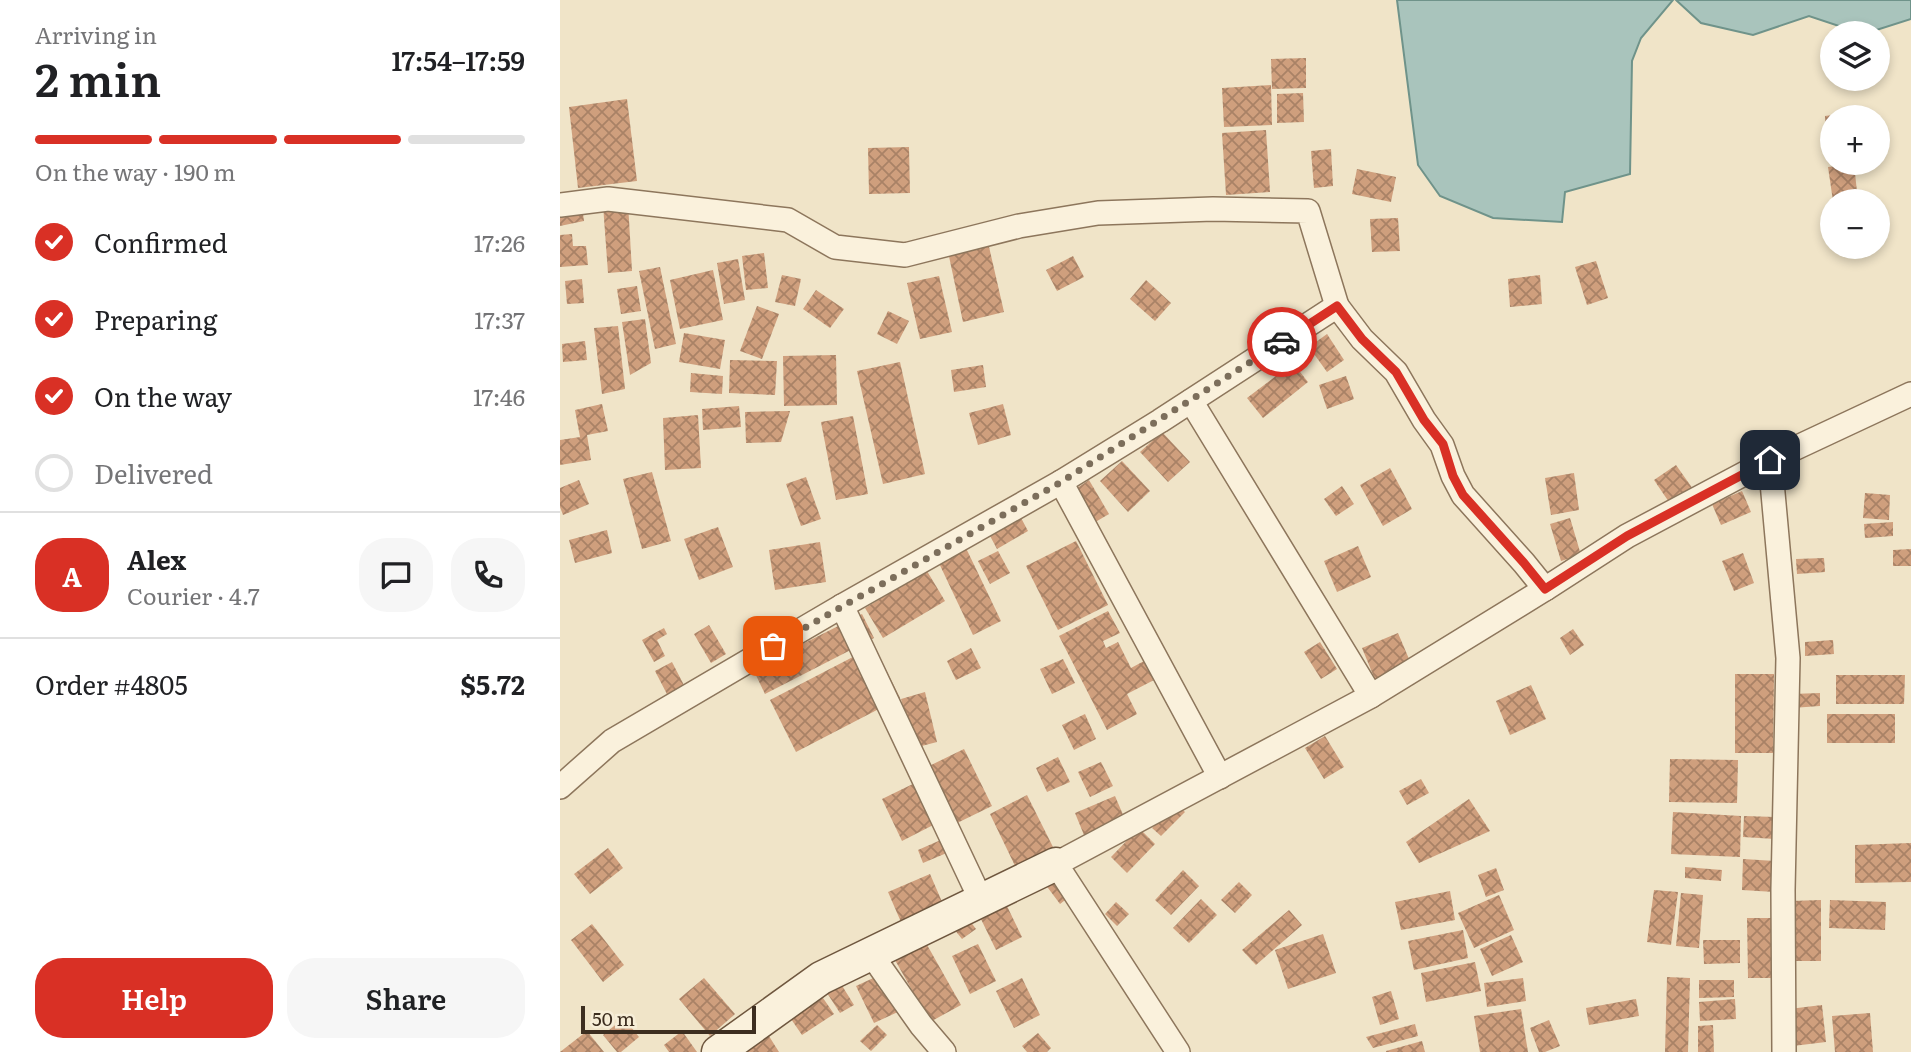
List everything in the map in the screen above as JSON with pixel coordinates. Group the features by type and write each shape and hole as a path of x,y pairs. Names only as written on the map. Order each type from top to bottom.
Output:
{"street":[{"path":"560,205 608,199 788,220 835,247 905,255 1018,226 1098,213 1213,209 1308,211 1337,306 1362,339 1396,372 1424,420 1443,444 1453,476 1463,495 1545,589"},
{"path":"560,787 612,741 1061,482 1337,306"},
{"path":"718,1052 821,978 1056,864 1220,777 1371,696 1627,536 1770,460 1911,394"},
{"path":"1191,401 1371,696"},
{"path":"1770,460 1788,658 1783,890 1784,1052"},
{"path":"1061,482 1220,777"},
{"path":"842,606 981,900"},
{"path":"1056,864 1178,1052"},
{"path":"871,954 921,1025 944,1052"}],"water":[{"path":"1397,0 1673,0 1641,38 1632,61 1630,174 1565,192 1562,222 1493,218 1440,196 1418,165"},
{"path":"1676,0 1911,0 1911,19 1890,26 1890,21 1824,21 1809,16 1753,35 1701,23"}],"building":[{"path":"1306,58 1306,88 1272,89 1271,59"},
{"path":"1271,85 1272,125 1224,127 1222,88"},
{"path":"1303,93 1304,122 1277,123 1277,94"},
{"path":"627,99 637,181 578,188 569,107"},
{"path":"1266,130 1270,192 1226,195 1222,133"},
{"path":"909,147 910,193 869,194 868,148"},
{"path":"1331,149 1333,186 1314,188 1311,151"},
{"path":"1357,169 1396,177 1391,202 1352,194"},
{"path":"1829,175 1855,175 1857,189 1831,189"},
{"path":"628,203 632,271 608,273 603,205"},
{"path":"582,206 584,221 560,226 560,210"},
{"path":"1398,218 1400,251 1372,252 1370,219"},
{"path":"572,234 573,246 586,246 588,265 560,267 560,235"},
{"path":"987,238 1004,312 963,322 947,247"},
{"path":"764,253 768,288 746,290 742,256"},
{"path":"1073,256 1084,277 1057,291 1046,270"},
{"path":"738,259 745,300 724,304 717,263"},
{"path":"1596,261 1608,298 1587,305 1575,267"},
{"path":"660,267 676,344 655,349 639,271"},
{"path":"713,270 723,320 680,329 670,280"},
{"path":"782,275 801,279 795,306 775,302"},
{"path":"1540,275 1542,304 1510,307 1508,279"},
{"path":"939,276 952,332 920,339 907,283"},
{"path":"582,279 584,303 567,304 565,281"},
{"path":"1146,280 1171,303 1155,321 1130,299"},
{"path":"637,286 641,311 621,314 617,289"},
{"path":"816,290 844,309 830,328 803,309"},
{"path":"757,306 779,314 762,359 740,351"},
{"path":"888,311 909,321 897,344 877,334"},
{"path":"645,319 651,363 630,375 622,322"},
{"path":"618,326 625,389 602,394 594,328"},
{"path":"684,333 725,340 720,369 679,362"},
{"path":"1327,334 1344,360 1327,372 1309,347"},
{"path":"585,341 587,360 563,362 562,344"},
{"path":"836,355 837,405 784,406 783,356"},
{"path":"730,360 777,361 775,395 729,393"},
{"path":"900,362 925,474 883,484 857,371"},
{"path":"1293,363 1308,382 1263,418 1247,398"},
{"path":"983,365 986,387 954,392 951,370"},
{"path":"691,373 723,376 722,394 690,392"},
{"path":"1346,376 1354,399 1327,409 1319,385"},
{"path":"602,404 608,431 587,435 591,460 560,465 560,440 580,437 575,410"},
{"path":"1003,404 1011,435 978,445 969,413"},
{"path":"739,406 741,427 703,430 702,409"},
{"path":"790,411 781,442 746,443 745,412"},
{"path":"698,415 701,468 665,470 663,418"},
{"path":"853,416 868,494 836,500 821,422"},
{"path":"1162,432 1190,462 1168,482 1140,452"},
{"path":"1122,461 1150,491 1128,512 1100,481"},
{"path":"1676,465 1693,489 1671,505 1654,480"},
{"path":"1390,468 1412,509 1383,526 1360,485"},
{"path":"652,472 671,541 642,549 623,479"},
{"path":"1574,473 1579,510 1551,515 1545,478"},
{"path":"806,477 821,519 801,526 786,484"},
{"path":"579,480 589,504 563,515 560,488"},
{"path":"1089,480 1109,514 1092,524 1074,490"},
{"path":"1342,486 1354,504 1336,516 1324,499"},
{"path":"1742,491 1751,512 1721,525 1712,504"},
{"path":"1865,493 1890,495 1889,520 1863,518"},
{"path":"1020,516 1028,531 997,549 989,534"},
{"path":"1570,518 1581,555 1561,561 1550,524"},
{"path":"1893,522 1893,536 1865,538 1864,524"},
{"path":"718,527 733,567 699,580 684,539"},
{"path":"607,530 612,553 575,563 569,540"},
{"path":"1076,541 1108,605 1058,630 1026,566"},
{"path":"820,542 826,582 775,590 769,550"},
{"path":"965,546 1001,621 973,635 937,559"},
{"path":"1358,546 1371,577 1337,592 1324,561"},
{"path":"1911,549 1911,566 1893,566 1893,550"},
{"path":"998,551 1010,573 990,584 978,561"},
{"path":"1743,553 1754,583 1734,591 1722,561"},
{"path":"1824,558 1825,572 1797,574 1796,559"},
{"path":"927,571 945,601 883,638 865,608"},
{"path":"1108,611 1120,633 1103,641 1106,648 1118,642 1131,668 1144,661 1154,680 1127,694 1137,714 1107,730 1059,636"},
{"path":"862,614 874,638 765,694 753,669"},
{"path":"709,625 726,654 711,663 694,634"},
{"path":"664,628 667,634 657,640 665,656 654,662 642,640"},
{"path":"1573,629 1584,645 1570,655 1560,638"},
{"path":"1398,633 1412,666 1376,682 1362,648"},
{"path":"1833,640 1834,654 1805,656 1805,642"},
{"path":"1320,642 1337,669 1321,679 1304,652"},
{"path":"874,646 900,698 796,752 770,700"},
{"path":"971,648 981,668 956,680 947,661"},
{"path":"1063,659 1075,683 1052,694 1040,669"},
{"path":"672,662 687,691 670,700 655,671"},
{"path":"1735,674 1774,674 1773,753 1735,753"},
{"path":"1836,675 1905,675 1904,704 1836,704"},
{"path":"1531,685 1546,719 1510,735 1496,701"},
{"path":"925,692 937,742 914,748 901,699"},
{"path":"1820,693 1820,706 1792,708 1791,694"},
{"path":"1085,714 1096,739 1074,750 1062,725"},
{"path":"1827,714 1895,714 1895,743 1827,743"},
{"path":"1325,736 1344,767 1324,779 1305,748"},
{"path":"964,749 992,806 953,825 925,768"},
{"path":"1058,757 1070,782 1047,792 1036,768"},
{"path":"1670,759 1738,760 1737,803 1669,802"},
{"path":"1101,762 1113,786 1090,797 1078,772"},
{"path":"1421,779 1429,793 1407,805 1399,791"},
{"path":"921,780 941,821 902,841 882,799"},
{"path":"1027,795 1056,853 1018,872 990,814"},
{"path":"1115,796 1124,817 1084,835 1075,813"},
{"path":"1469,799 1490,831 1419,863 1406,842"},
{"path":"1176,804 1185,812 1161,836 1152,828"},
{"path":"1673,812 1741,816 1740,857 1671,854"},
{"path":"1744,816 1776,817 1775,839 1743,837"},
{"path":"1139,828 1155,844 1127,873 1111,857"},
{"path":"943,839 949,852 923,863 918,850"},
{"path":"1911,843 1911,882 1855,883 1855,845"},
{"path":"608,848 623,868 590,894 574,874"},
{"path":"1743,859 1775,861 1774,892 1742,890"},
{"path":"1685,867 1722,870 1721,881 1685,878"},
{"path":"1496,868 1504,890 1486,897 1478,875"},
{"path":"1183,870 1199,886 1171,915 1155,900"},
{"path":"1051,873 1069,897 1060,904 1042,880"},
{"path":"930,874 946,911 904,929 888,892"},
{"path":"1239,882 1252,895 1235,913 1221,900"},
{"path":"1654,890 1678,892 1671,945 1647,942"},
{"path":"1450,891 1455,920 1401,930 1395,902"},
{"path":"1681,893 1703,895 1699,948 1676,946"},
{"path":"1499,895 1514,930 1474,948 1458,913"},
{"path":"1201,899 1217,915 1189,943 1173,928"},
{"path":"1004,900 1022,937 996,950 978,913"},
{"path":"1821,900 1821,961 1791,961 1790,901"},
{"path":"1830,900 1886,902 1885,930 1829,928"},
{"path":"1116,902 1129,914 1117,926 1105,914"},
{"path":"1289,910 1302,925 1256,965 1242,950"},
{"path":"964,913 976,929 962,939 950,924"},
{"path":"1747,918 1778,918 1779,978 1748,978"},
{"path":"592,924 624,965 603,982 571,940"},
{"path":"1463,930 1468,958 1414,970 1408,941"},
{"path":"1323,934 1336,973 1288,989 1275,950"},
{"path":"1511,935 1523,962 1492,976 1480,949"},
{"path":"922,936 961,1005 930,1022 891,953"},
{"path":"1703,940 1740,940 1740,963 1704,964"},
{"path":"978,944 996,981 970,994 952,956"},
{"path":"1475,962 1481,991 1426,1002 1421,973"},
{"path":"882,974 900,1011 874,1023 856,986"},
{"path":"1667,977 1690,978 1688,1052 1665,1052"},
{"path":"704,978 735,1014 710,1036 679,999"},
{"path":"1022,978 1040,1015 1014,1028 996,991"},
{"path":"1523,978 1526,1001 1487,1007 1484,983"},
{"path":"1699,980 1734,980 1734,997 1699,998"},
{"path":"841,984 854,1005 840,1013 827,993"},
{"path":"1391,991 1399,1019 1380,1025 1372,997"},
{"path":"823,998 834,1014 802,1035 791,1019"},
{"path":"1636,999 1639,1016 1589,1025 1586,1008"},
{"path":"1735,999 1736,1019 1700,1021 1699,1002"},
{"path":"1822,1005 1826,1042 1793,1046 1789,1009"},
{"path":"1521,1009 1528,1052 1480,1052 1474,1016"},
{"path":"1870,1013 1873,1052 1835,1052 1832,1016"},
{"path":"624,1018 639,1037 621,1052 617,1052 603,1035"},
{"path":"1549,1020 1560,1046 1539,1052 1530,1028"},
{"path":"1415,1024 1418,1036 1373,1048 1366,1037"},
{"path":"877,1025 887,1035 871,1051 860,1041"},
{"path":"1713,1025 1714,1052 1698,1052 1698,1026"},
{"path":"587,1031 604,1052 560,1052"},
{"path":"682,1031 697,1052 669,1052 664,1045"},
{"path":"767,1033 779,1052 739,1052"},
{"path":"1038,1033 1051,1048 1047,1052 1027,1052 1022,1046"},
{"path":"1422,1041 1425,1052 1386,1052 1386,1051"}],"way so far":[{"path":"773,646 1061,482 1282,342"}],"route":[{"path":"1282,342 1337,306 1362,339 1396,372 1424,420 1443,444 1453,476 1463,495 1545,589 1627,536 1770,460"}]}
